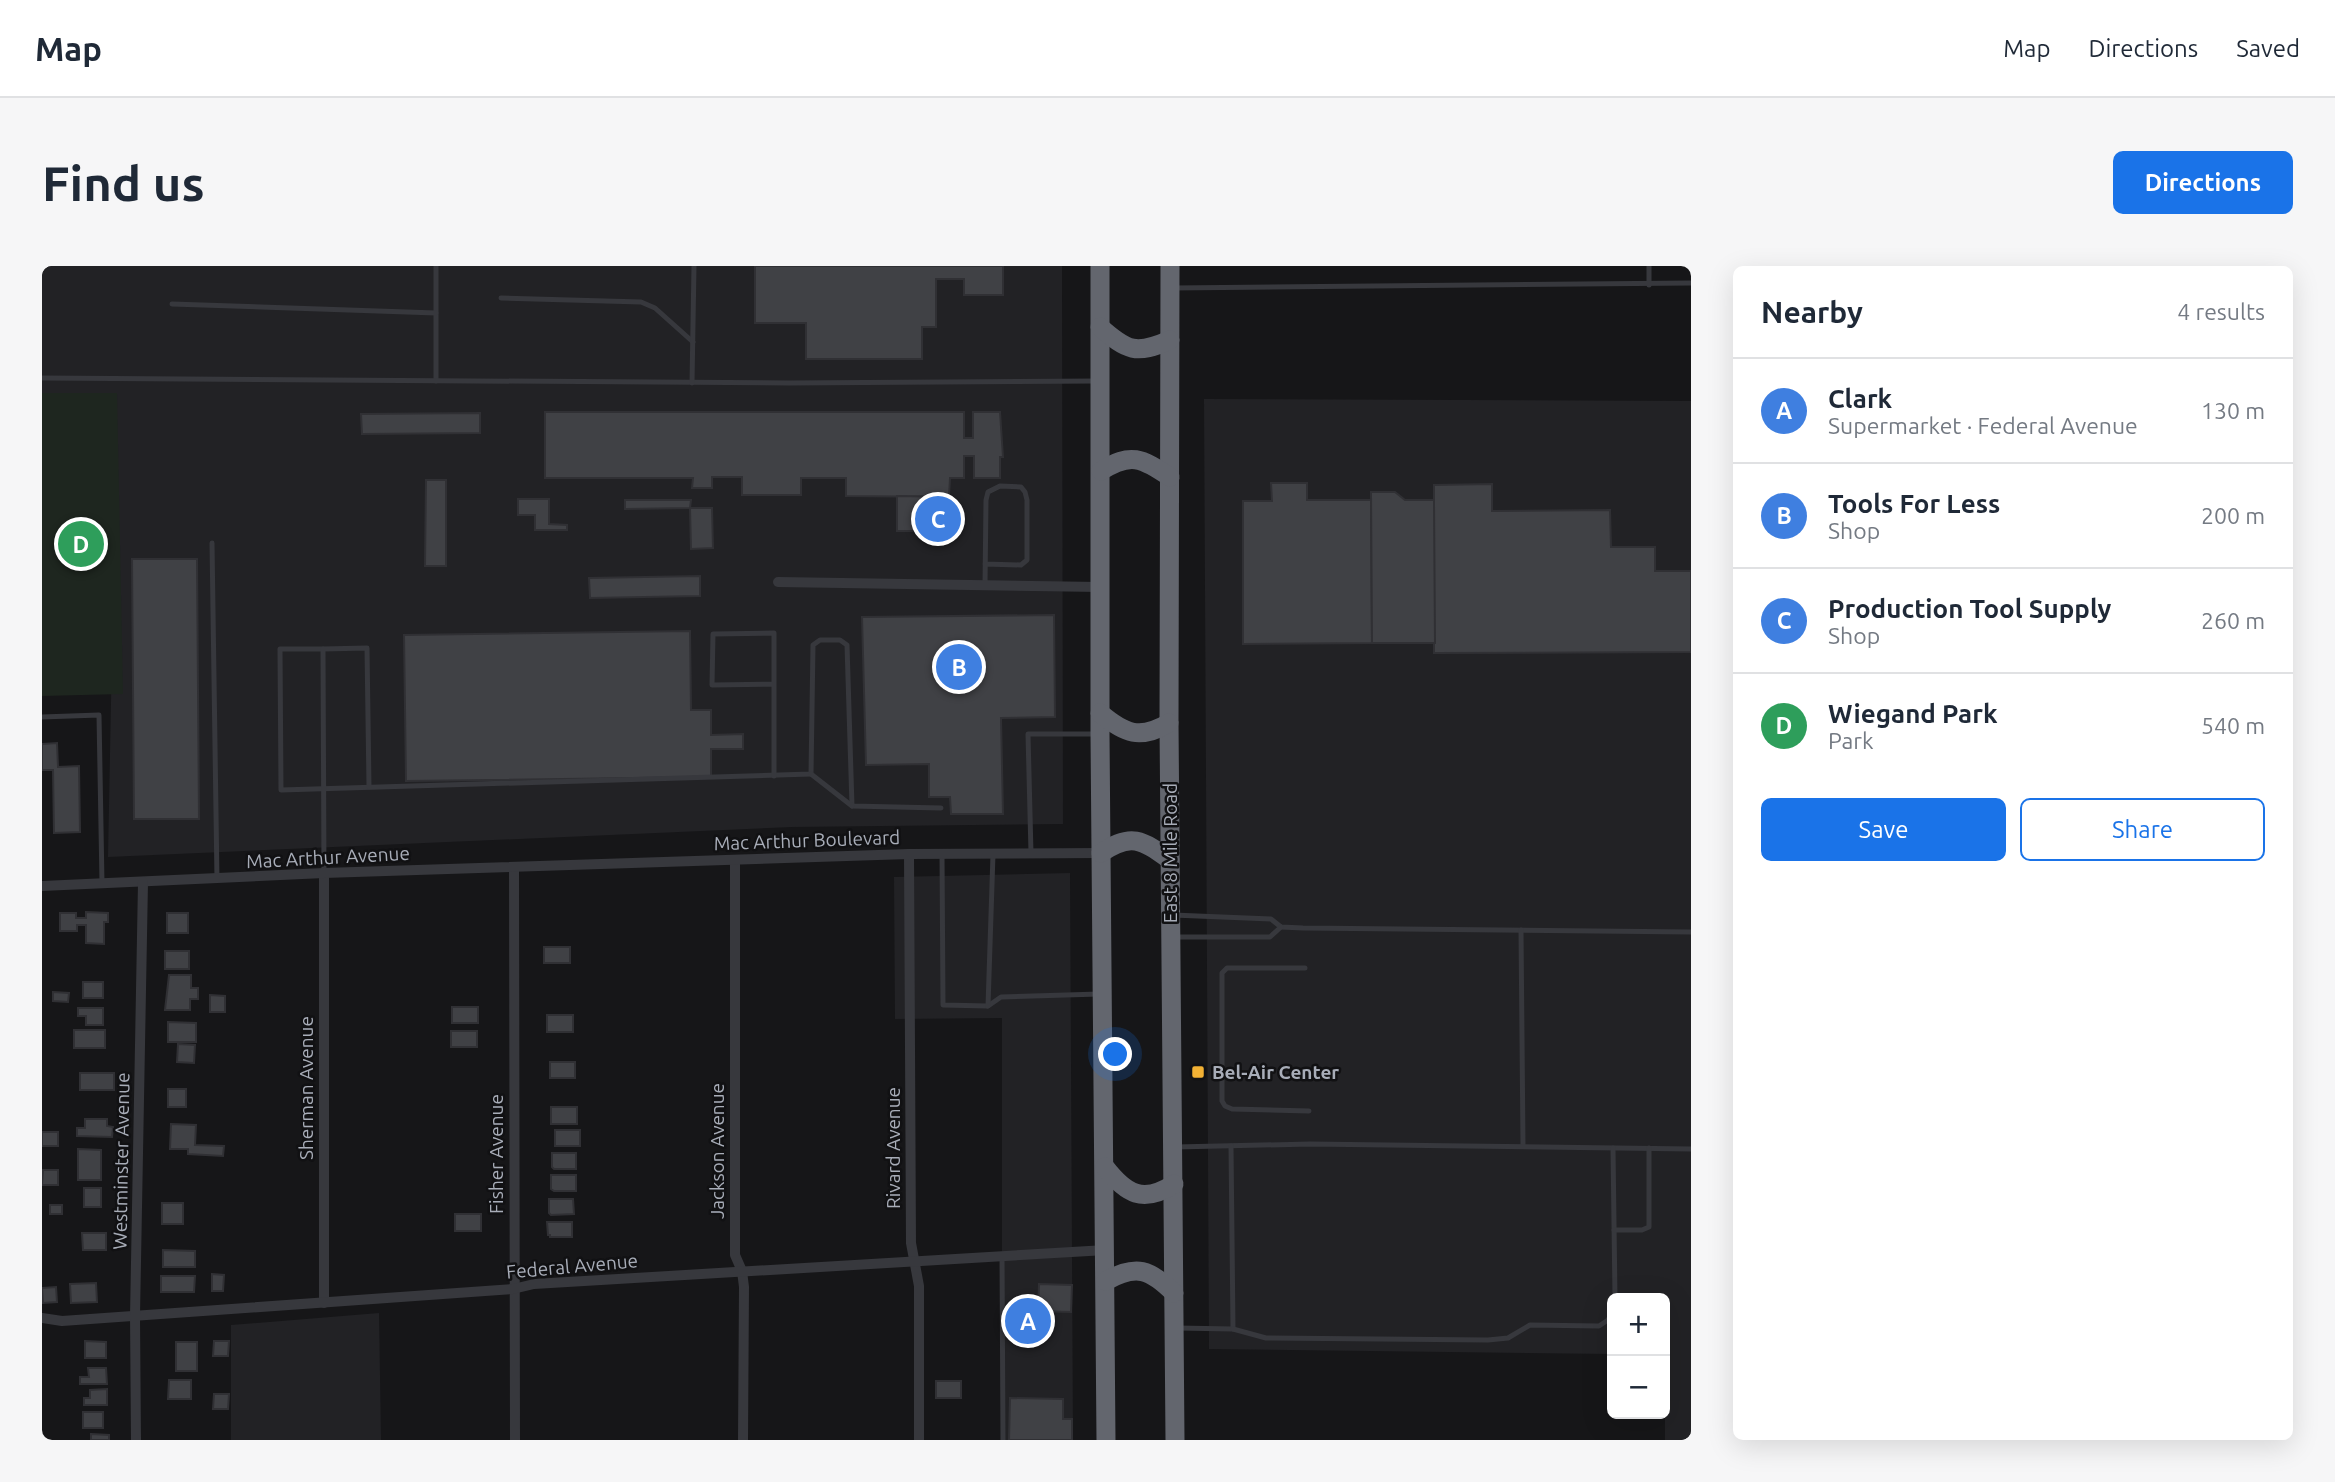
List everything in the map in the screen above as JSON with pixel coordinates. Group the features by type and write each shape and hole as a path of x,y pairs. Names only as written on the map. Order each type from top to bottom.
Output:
{"highway":[{"path":"1100,266 1100,734 1106,1440"},
{"name":"East 8 Mile Road","path":"1170,266 1169,723 1175,1440"},
{"path":"1101,327 1118,343 1136,350 1154,347 1170,340"},
{"path":"1101,471 1122,460 1139,459 1170,477"},
{"path":"1100,713 1123,729 1140,734 1169,723"},
{"path":"1101,853 1114,844 1130,839 1151,846 1170,860"},
{"path":"1105,1167 1118,1183 1136,1194 1155,1194 1174,1184"},
{"path":"1106,1281 1128,1271 1145,1271 1163,1281 1174,1293"}],"street":[{"path":"778,582 1100,587"},
{"name":"Mac Arthur Boulevard","path":"514,867 909,854 1101,853"},
{"name":"Rivard Avenue","path":"909,854 911,1243 919,1286 919,1440"},
{"name":"Jackson Avenue","path":"735,860 735,1255 742,1271 743,1440"},
{"name":"Mac Arthur Avenue","path":"143,882 514,867"},
{"name":"Fisher Avenue","path":"514,867 515,1440"},
{"name":"Sherman Avenue","path":"324,873 324,1303"},
{"path":"42,886 143,882"},
{"name":"Westminster Avenue","path":"136,1440 135,1317 143,882"},
{"name":"Federal Avenue","path":"42,1318 62,1321 135,1317 513,1289 534,1284 1106,1250"}],"lane":[{"path":"436,266 436,381"},
{"path":"692,383 694,266"},
{"path":"1649,266 1649,285"},
{"path":"1170,288 1691,283"},
{"path":"501,298 641,302 655,307 693,342"},
{"path":"172,304 436,313"},
{"path":"42,379 692,383 1100,381"},
{"path":"985,564 1021,565 1027,560 1027,500 1021,487 1000,486 988,492 985,564 985,585"},
{"path":"212,543 218,880"},
{"path":"774,684 712,685 713,634 774,633 774,684 774,776"},
{"path":"811,774 813,645 820,640 840,640 847,645 852,806"},
{"path":"369,788 367,648 280,649 281,790 324,790 811,774 852,806 941,808"},
{"path":"323,649 324,873"},
{"path":"42,717 99,715 102,883"},
{"path":"1031,853 1028,734 1100,734"},
{"path":"942,854 943,1004 988,1006 1002,997 1102,994"},
{"path":"988,1006 993,854"},
{"path":"1170,915 1271,919 1281,927 1691,932"},
{"path":"1171,937 1270,937 1281,927"},
{"path":"1521,930 1522,1146"},
{"path":"1304,968 1227,968 1222,973 1222,1101 1232,1109 1308,1111"},
{"path":"1231,1146 1233,1329"},
{"path":"1173,1147 1522,1146 1691,1149"},
{"path":"1613,1148 1615,1293"},
{"path":"1614,1230 1642,1230 1649,1227 1649,1149"},
{"path":"1002,1255 1003,1440"},
{"path":"1174,1328 1233,1329 1266,1339 1488,1340 1508,1338 1530,1325 1598,1326 1607,1321"}],"shaded area":[{"path":"42,266 1062,266 1063,824 792,827 108,857 117,393 42,393"},
{"path":"42,393 117,393 123,694 42,696"},
{"path":"1204,399 1691,401 1691,1440 1665,1440 1665,1419 1670,1419 1670,1293 1607,1293 1607,1354 1209,1349"},
{"path":"1070,873 1073,1440 1002,1440 1002,1018 895,1019 894,877"},
{"path":"379,1313 381,1440 231,1440 231,1325"}],"building":[{"path":"755,266 1003,266 1003,295 964,295 964,279 936,279 936,327 922,327 922,359 806,359 806,323 755,323"},
{"path":"545,412 964,412 964,438 973,438 973,412 1000,412 1003,457 1000,457 1000,478 974,478 974,456 964,456 964,478 950,478 949,497 846,496 846,478 801,478 801,495 742,495 742,477 712,477 712,488 692,488 693,478 545,478"},
{"path":"480,413 480,433 362,434 361,414"},
{"path":"426,480 446,480 446,566 425,566"},
{"path":"1271,483 1307,483 1307,500 1371,500 1372,643 1243,644 1243,501 1272,501"},
{"path":"1492,484 1492,511 1610,510 1611,547 1655,547 1655,571 1691,571 1691,652 1434,653 1434,485"},
{"path":"1371,492 1395,492 1405,500 1434,500 1435,643 1372,643"},
{"path":"897,496 952,497 952,531 897,531"},
{"path":"518,499 549,499 549,524 567,525 567,530 535,530 535,515 518,515"},
{"path":"625,500 691,500 690,508 625,509"},
{"path":"690,508 712,508 713,548 691,549"},
{"path":"132,559 197,559 199,819 134,819"},
{"path":"700,576 700,596 590,598 589,578"},
{"path":"1054,615 1055,717 1001,718 1003,814 951,814 950,797 929,797 929,764 866,765 862,617"},
{"path":"690,631 691,710 711,710 711,735 743,734 743,749 711,749 711,777 406,781 404,635"},
{"path":"57,743 58,767 79,766 80,832 54,833 53,770 42,770 42,744"},
{"path":"86,912 108,913 108,922 104,922 104,944 86,943 86,925 77,925 77,931 60,931 60,913 76,913 76,918 86,918"},
{"path":"167,913 188,913 188,933 167,933"},
{"path":"544,947 570,947 570,963 544,963"},
{"path":"165,951 189,951 189,969 165,969"},
{"path":"169,975 191,975 191,988 198,988 198,999 190,999 190,1010 165,1010"},
{"path":"83,982 103,982 103,998 83,998"},
{"path":"53,992 69,993 68,1002 53,1001"},
{"path":"210,995 225,996 225,1012 210,1012"},
{"path":"452,1007 478,1007 478,1023 452,1023"},
{"path":"78,1008 103,1008 103,1025 86,1025 86,1016 78,1016"},
{"path":"547,1015 573,1015 573,1032 547,1032"},
{"path":"168,1022 196,1023 196,1042 168,1042"},
{"path":"74,1030 105,1030 105,1048 74,1048"},
{"path":"451,1031 477,1031 477,1047 451,1047"},
{"path":"178,1044 195,1045 194,1063 177,1062"},
{"path":"550,1062 575,1062 575,1078 550,1078"},
{"path":"80,1073 114,1073 114,1090 80,1090"},
{"path":"168,1089 186,1089 186,1107 168,1107"},
{"path":"551,1107 577,1107 577,1124 551,1124"},
{"path":"85,1119 107,1119 107,1126 113,1127 112,1137 77,1136 77,1128 85,1128"},
{"path":"171,1124 196,1125 195,1145 224,1146 223,1156 188,1154 188,1149 170,1149"},
{"path":"555,1130 580,1130 580,1146 555,1146"},
{"path":"42,1132 58,1132 58,1146 42,1146"},
{"path":"78,1149 101,1150 101,1180 78,1180"},
{"path":"552,1153 576,1153 576,1169 554,1169"},
{"path":"43,1170 58,1170 58,1185 42,1185"},
{"path":"551,1175 576,1175 576,1191 554,1191 551,1189"},
{"path":"84,1188 101,1188 101,1207 84,1207"},
{"path":"549,1199 573,1199 574,1214 551,1215"},
{"path":"162,1203 183,1203 183,1224 162,1224"},
{"path":"50,1205 62,1205 62,1214 50,1214"},
{"path":"455,1214 481,1214 481,1231 455,1231"},
{"path":"547,1222 572,1222 572,1237 550,1237"},
{"path":"82,1233 106,1233 106,1250 83,1250"},
{"path":"163,1250 195,1251 195,1267 163,1267"},
{"path":"212,1274 224,1275 223,1291 212,1291"},
{"path":"161,1276 195,1276 194,1292 161,1292"},
{"path":"96,1283 97,1302 71,1303 70,1284"},
{"path":"1039,1284 1072,1285 1071,1312 1038,1311"},
{"path":"56,1287 57,1302 43,1303 42,1288"},
{"path":"1019,1304 1046,1320 1036,1338 1009,1323"},
{"path":"85,1341 106,1342 106,1358 85,1358"},
{"path":"214,1341 229,1341 228,1356 213,1356"},
{"path":"176,1342 197,1342 197,1371 176,1371"},
{"path":"88,1368 106,1368 107,1384 80,1384 80,1377 89,1377"},
{"path":"169,1380 191,1380 191,1399 168,1399"},
{"path":"936,1381 961,1381 961,1398 936,1398"},
{"path":"107,1389 107,1405 84,1405 84,1398 90,1398 90,1390"},
{"path":"214,1394 229,1394 228,1409 213,1409"},
{"path":"1010,1398 1063,1399 1063,1419 1072,1419 1072,1440 1009,1440"},
{"path":"83,1412 103,1412 103,1428 83,1428"},
{"path":"91,1434 109,1435 109,1440 91,1440"}],"place":[{"name":"Production Tool Supply","path":"938,519"},
{"name":"Wiegand Park","path":"81,544"},
{"name":"Tools For Less","path":"959,667"},
{"name":"Bel-Air Center","path":"1198,1072"},
{"name":"Clark","path":"1028,1321"}]}
